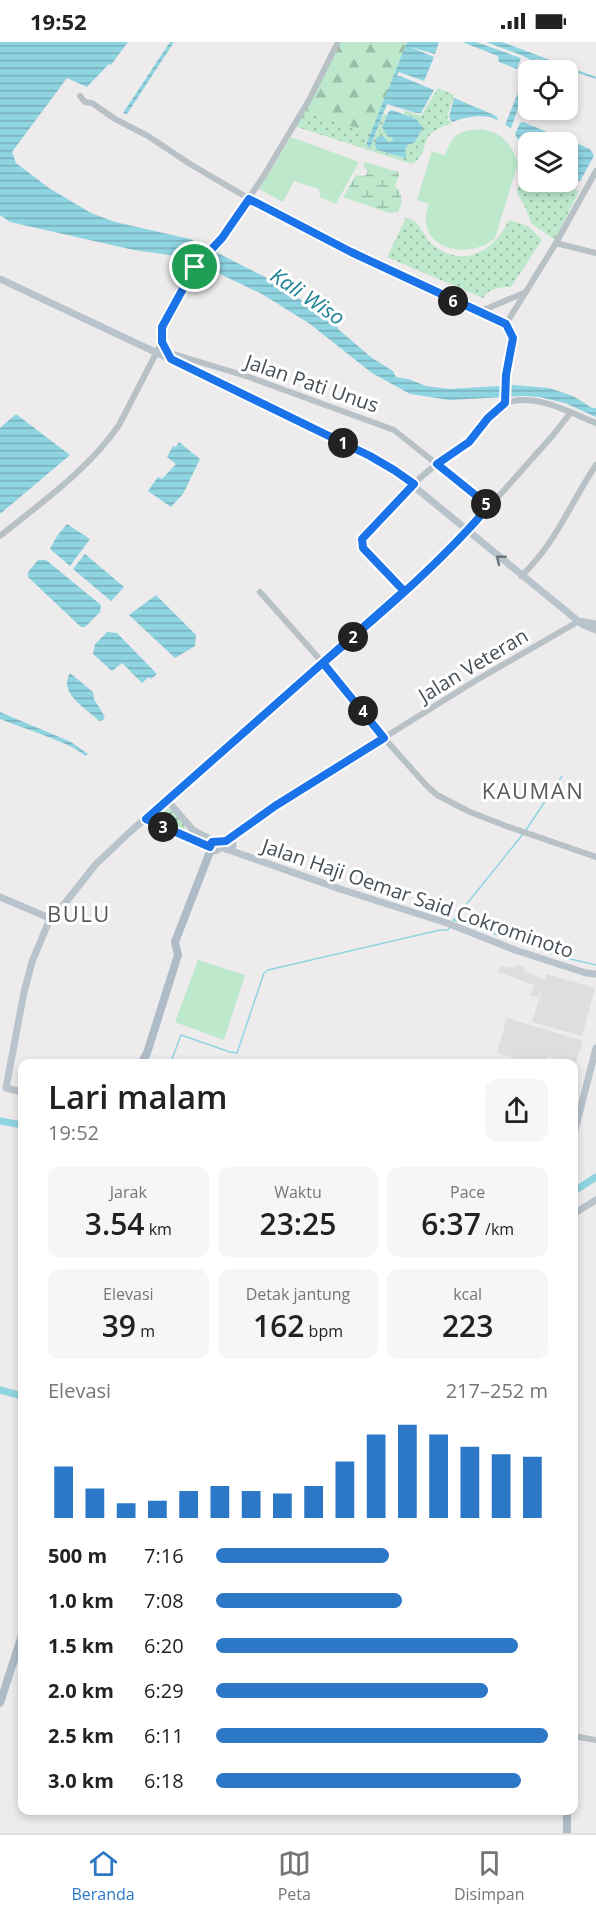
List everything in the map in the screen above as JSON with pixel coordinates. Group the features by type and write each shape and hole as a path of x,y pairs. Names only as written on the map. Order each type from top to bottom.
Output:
{"main road":[{"path":"0,279 157,352 370,456 414,484 467,532 579,621 595,625"},
{"path":"18,1091 6,1088 24,992 35,955 49,921 96,864 404,591 467,532"},
{"path":"166,800 193,830 221,846"},
{"path":"146,819 189,838 221,846"},
{"path":"189,838 193,830"},
{"path":"144,1059 178,955 175,942 205,865 221,846"},
{"name":"Jalan Haji Oemar Said Cokrominoto","path":"221,846 343,890 447,923 515,950 585,973 596,974"},
{"path":"0,897 47,917 49,921"},
{"path":"585,973 596,979"},
{"path":"578,1118 596,1048"},
{"path":"578,1211 596,1200"},
{"path":"0,1703 18,1647"},
{"path":"567,1815 567,1833"}],"street":[{"path":"0,536 62,486 111,437 125,415 162,342 163,325 197,264 214,247 249,199 309,100 338,42"},
{"path":"80,96 85,102 92,103 148,136 249,199 351,252 506,324 513,338 505,383 505,400 469,442 437,464 414,484 362,539 363,548 404,591"},
{"path":"506,324 556,243 596,171"},
{"path":"556,243 596,253"},
{"path":"475,311 486,309 526,292"},
{"path":"162,342 171,359"},
{"name":"Jalan Pati Unus","path":"166,352 249,377 386,426 403,435 489,506"},
{"path":"505,400 535,401 554,405 596,423"},
{"path":"467,532 571,412"},
{"path":"521,576 537,560 557,532 596,465"},
{"path":"261,592 384,738 437,795 470,812 596,857"},
{"name":"Jalan Veteran","path":"221,846 239,830 384,738 475,681 579,621"},
{"path":"578,1737 596,1740"}],"shaded area":[{"path":"517,965 525,967 524,971 545,980 547,974 595,988 582,1036 532,1022 543,986 538,997 530,996 534,985 498,972 501,966 515,968"},
{"path":"507,1018 583,1041 577,1059 557,1059 548,1056 547,1059 517,1059 497,1053"}],"green space":[{"path":"338,42 407,42 371,133 304,110"},
{"path":"438,88 454,95 447,117 451,124 432,133 422,154 412,164 294,126 304,110 371,133 367,142 367,147 370,148 384,114 387,115 382,127 393,140 389,142 379,137 377,150 406,158 404,151 409,143 416,119 403,114 406,111 421,116"},
{"path":"480,129 500,136 509,144 518,163 495,238 487,244 466,250 445,247 436,241 430,234 426,221 429,204 417,200 432,151 445,155 454,138 466,131"},
{"path":"291,137 359,162 336,204 320,197 319,189 294,181 283,202 259,189"},
{"path":"365,162 398,172 399,176 395,185 402,201 398,212 389,213 343,197 356,175 367,174 368,171 363,166"},
{"path":"518,188 518,192 579,191 555,240 531,223 517,193"},
{"path":"406,218 419,225 434,246 457,256 478,253 487,247 496,240 509,220 528,226 542,240 511,287 492,290 483,298 387,257"},
{"path":"171,809 185,825 185,831 181,833 158,823 159,812"},
{"path":"198,960 245,975 224,1040 175,1022"}],"water":[{"path":"0,42 128,42 111,65 109,64 87,87 67,78 12,152 16,163 49,188 91,213 115,222 190,239 273,281 337,325 338,329 372,358 393,371 396,377 426,386 449,389 512,385 549,388 573,396 592,408 596,408 596,417 565,403 539,397 450,400 410,394 372,373 310,324 262,294 197,263 176,256 134,250 10,222 0,215"},
{"path":"170,42 174,42 127,114 123,113"},
{"path":"407,42 439,42 435,54 410,47 434,57 424,81 399,72 397,76 434,90 421,113 387,104 370,148 367,142"},
{"path":"462,42 476,42 521,58 518,60 517,69 499,62 498,56"},
{"path":"486,42 502,42 550,60 531,60"},
{"path":"578,70 596,77 596,79 578,73"},
{"path":"518,92 518,109 511,128 505,125"},
{"path":"454,98 498,118 497,120 474,116 452,122 449,117"},
{"path":"392,110 416,119 423,128 414,143 406,147 406,158 377,150 375,145 377,137 383,136 389,142 393,140 392,137 388,137 382,127 389,111"},
{"path":"523,122 547,132 518,132 518,140 515,134 520,123"},
{"path":"578,144 590,149 594,156 578,181"},
{"path":"16,414 70,455 0,514 0,428"},
{"path":"179,442 200,459 183,494 171,507 148,491 158,477 162,479 176,464 167,457 173,446 176,447"},
{"path":"67,524 90,539 70,566 50,549"},
{"path":"85,554 124,587 111,601 73,569"},
{"path":"38,560 46,560 101,605 100,612 85,627 81,627 28,577 28,572"},
{"path":"156,595 196,635 195,646 175,658 129,615"},
{"path":"107,632 117,633 157,674 142,683 122,663 112,671 93,654 95,644"},
{"path":"70,673 93,692 94,699 105,717 103,720 99,721 70,694 67,681"},
{"path":"0,712 71,742 88,754 85,756 58,741 0,719"}],"waterway":[{"path":"526,830 562,776"},
{"path":"453,921 523,834"},
{"path":"454,920 566,958 596,965"},
{"path":"172,1059 181,1035 237,1053 264,973 268,970 449,928"},
{"path":"0,1121 18,1124"},
{"path":"578,1189 596,1177"},
{"path":"0,1390 18,1395"}],"district":[{"name":"KAUMAN","path":"533,790"},
{"name":"BULU","path":"79,913"}],"route":[{"path":"195,267 162,327 162,342 171,359 370,456 414,484 361,542 363,548 404,591 146,819 210,847 212,842 225,842 275,806 384,738 323,663 367,625 404,591 467,532 489,506 437,464 469,442 497,408 505,403 506,375 513,338 506,324 351,252 249,199 222,238 195,267"}],"water label":[{"name":"Kali Wiso","path":"308,296"}]}
